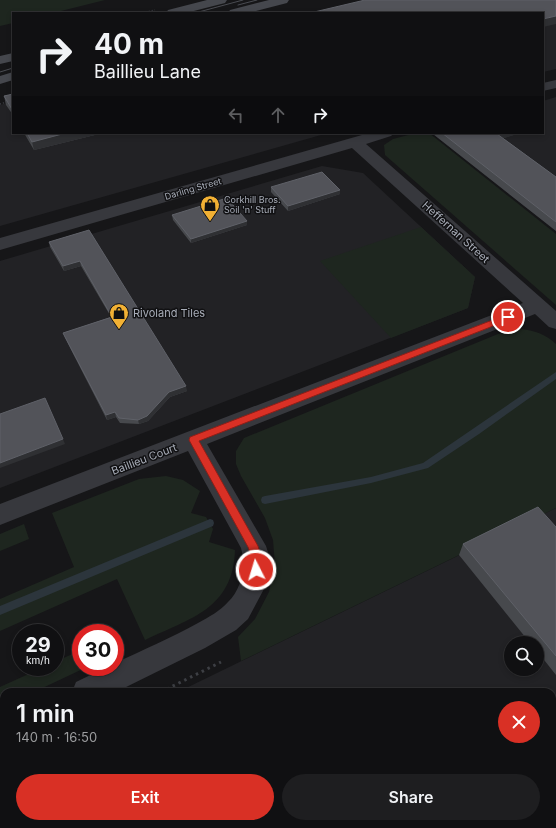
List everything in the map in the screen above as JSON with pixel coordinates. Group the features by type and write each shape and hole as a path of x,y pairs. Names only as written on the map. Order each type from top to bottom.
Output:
{"main road":[{"path":"176,12 221,0"},
{"path":"238,12 283,0"},
{"path":"0,60 12,57"},
{"path":"0,80 12,76"}],"street":[{"path":"544,88 556,84"},
{"name":"Darling Street","path":"0,244 383,134"},
{"name":"Heffernan Street","path":"355,142 556,322"},
{"name":"Baillieu Court","path":"0,515 538,305"},
{"path":"94,688 195,639 226,621 239,610 252,587 257,559 253,546 193,440"}],"path":[{"path":"0,104 12,100"},
{"path":"169,688 221,662"}],"shaded area":[{"path":"0,0 105,0 57,12 12,12 12,23 0,26"},
{"path":"556,0 556,69 544,72 544,12 346,12"},
{"path":"556,97 556,231 433,134 544,134 544,101"},
{"path":"12,101 12,134 324,134 0,226 0,105"},
{"path":"412,134 430,134 556,234 556,305 385,155 384,145 393,139"},
{"path":"322,166 363,173 475,277 468,308 0,488 0,261"},
{"path":"421,227 475,277 468,308 391,338 320,261"},
{"path":"521,329 540,334 556,344 556,508 241,661 238,637 255,619 269,592 275,565 273,540 265,518 241,476 236,464 236,451 244,438 498,334"},
{"path":"166,476 183,480 200,491 191,513 206,517 213,529 209,542 235,550 232,570 227,586 218,599 193,617 145,640 117,579 16,624 12,624 12,626 0,631 0,599 74,567 52,513 139,479"},
{"path":"556,508 556,688 186,688"},
{"path":"24,524 29,539 0,551 0,534"},
{"path":"72,654 72,674 42,688 0,687 24,676 64,676 64,658"}],"building":[{"path":"365,0 556,0 556,16 544,19 544,12 314,12"},
{"path":"12,94 12,109 4,96"},
{"path":"28,134 62,134 32,142"},
{"path":"443,134 497,134 556,177 556,222"},
{"path":"322,172 340,190 288,206 271,187"},
{"name":"Corkhill Bros. Soil 'n' Stuff","path":"227,198 247,221 191,239 172,215"},
{"name":"Rivoland Tiles","path":"89,230 186,386 169,392 147,416 138,420 119,418 115,412 106,415 63,333 112,317 80,261 63,266 49,242"},
{"path":"45,398 63,439 0,463 0,414"},
{"path":"538,507 556,527 556,656 544,642 544,636 539,636 463,544"}],"waterway":[{"path":"265,500 371,480 425,466 556,375"},
{"path":"0,611 210,523"}],"tram line":[{"path":"199,12 243,0"},
{"path":"238,5 257,0"},
{"path":"0,72 12,68"}],"place":[{"name":"Corkhill Bros. Soil 'n' Stuff","path":"210,222"},
{"name":"Rivoland Tiles","path":"119,330"}],"route":[{"path":"256,570 257,559 253,546 193,440 508,317"}]}
